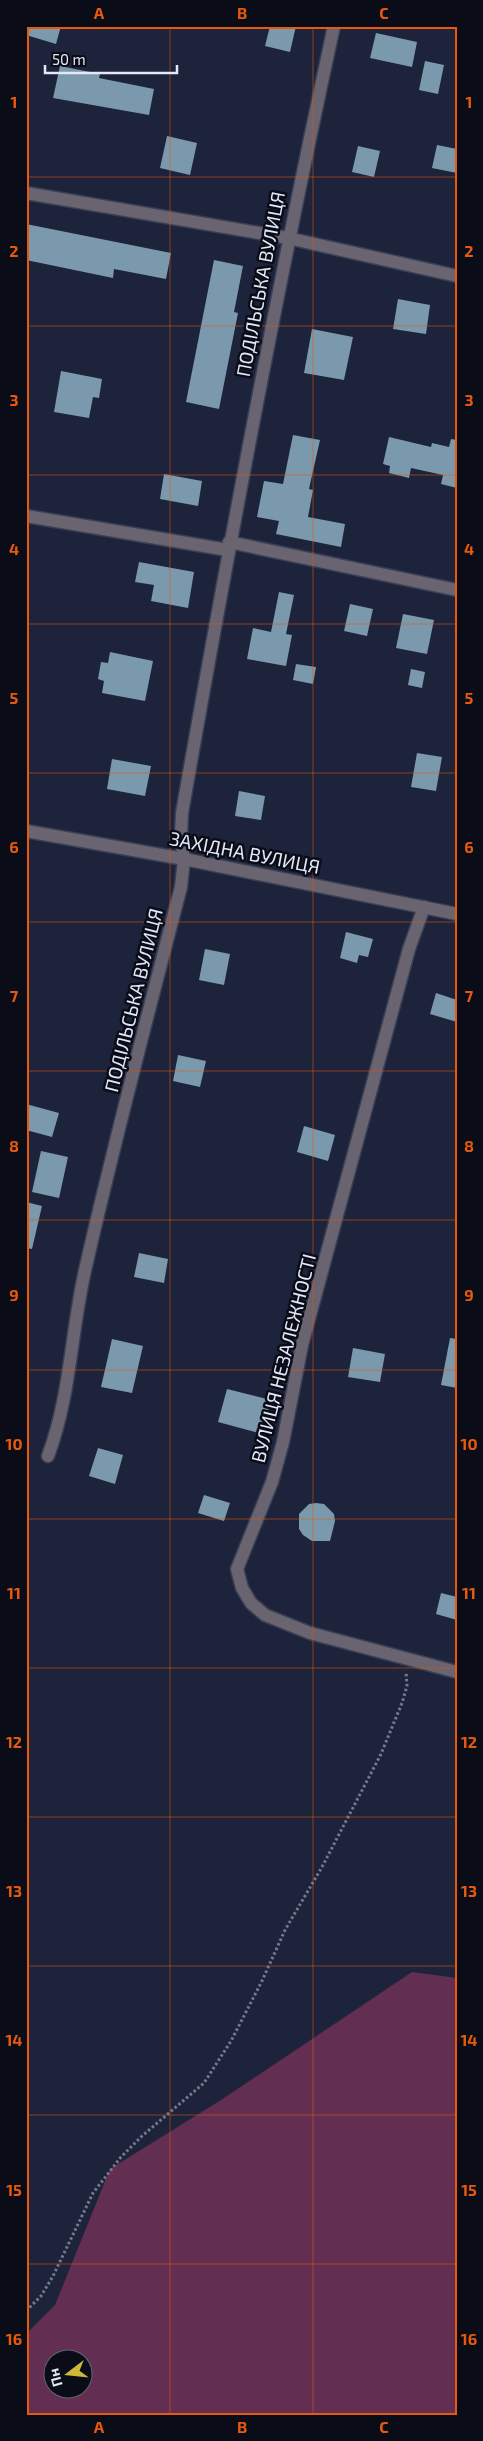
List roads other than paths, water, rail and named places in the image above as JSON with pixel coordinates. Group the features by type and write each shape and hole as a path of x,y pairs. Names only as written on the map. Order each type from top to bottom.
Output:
{"street":[{"name":"ПОДІЛЬСЬКА ВУЛИЦЯ","path":"48,1456 57,1432 62,1408 85,1269 181,887 184,859 181,836 182,813 229,546 288,238 334,26"},
{"path":"26,193 288,238 457,276"},
{"path":"26,516 229,546 457,590"},
{"name":"ЗАХІДНА ВУЛИЦЯ","path":"26,831 184,859 457,914"},
{"name":"ВУЛИЦЯ НЕЗАЛЕЖНОСТІ","path":"424,907 409,948 302,1345 283,1442 272,1482 237,1569 242,1588 251,1604 265,1615 310,1633 457,1672"}]}
